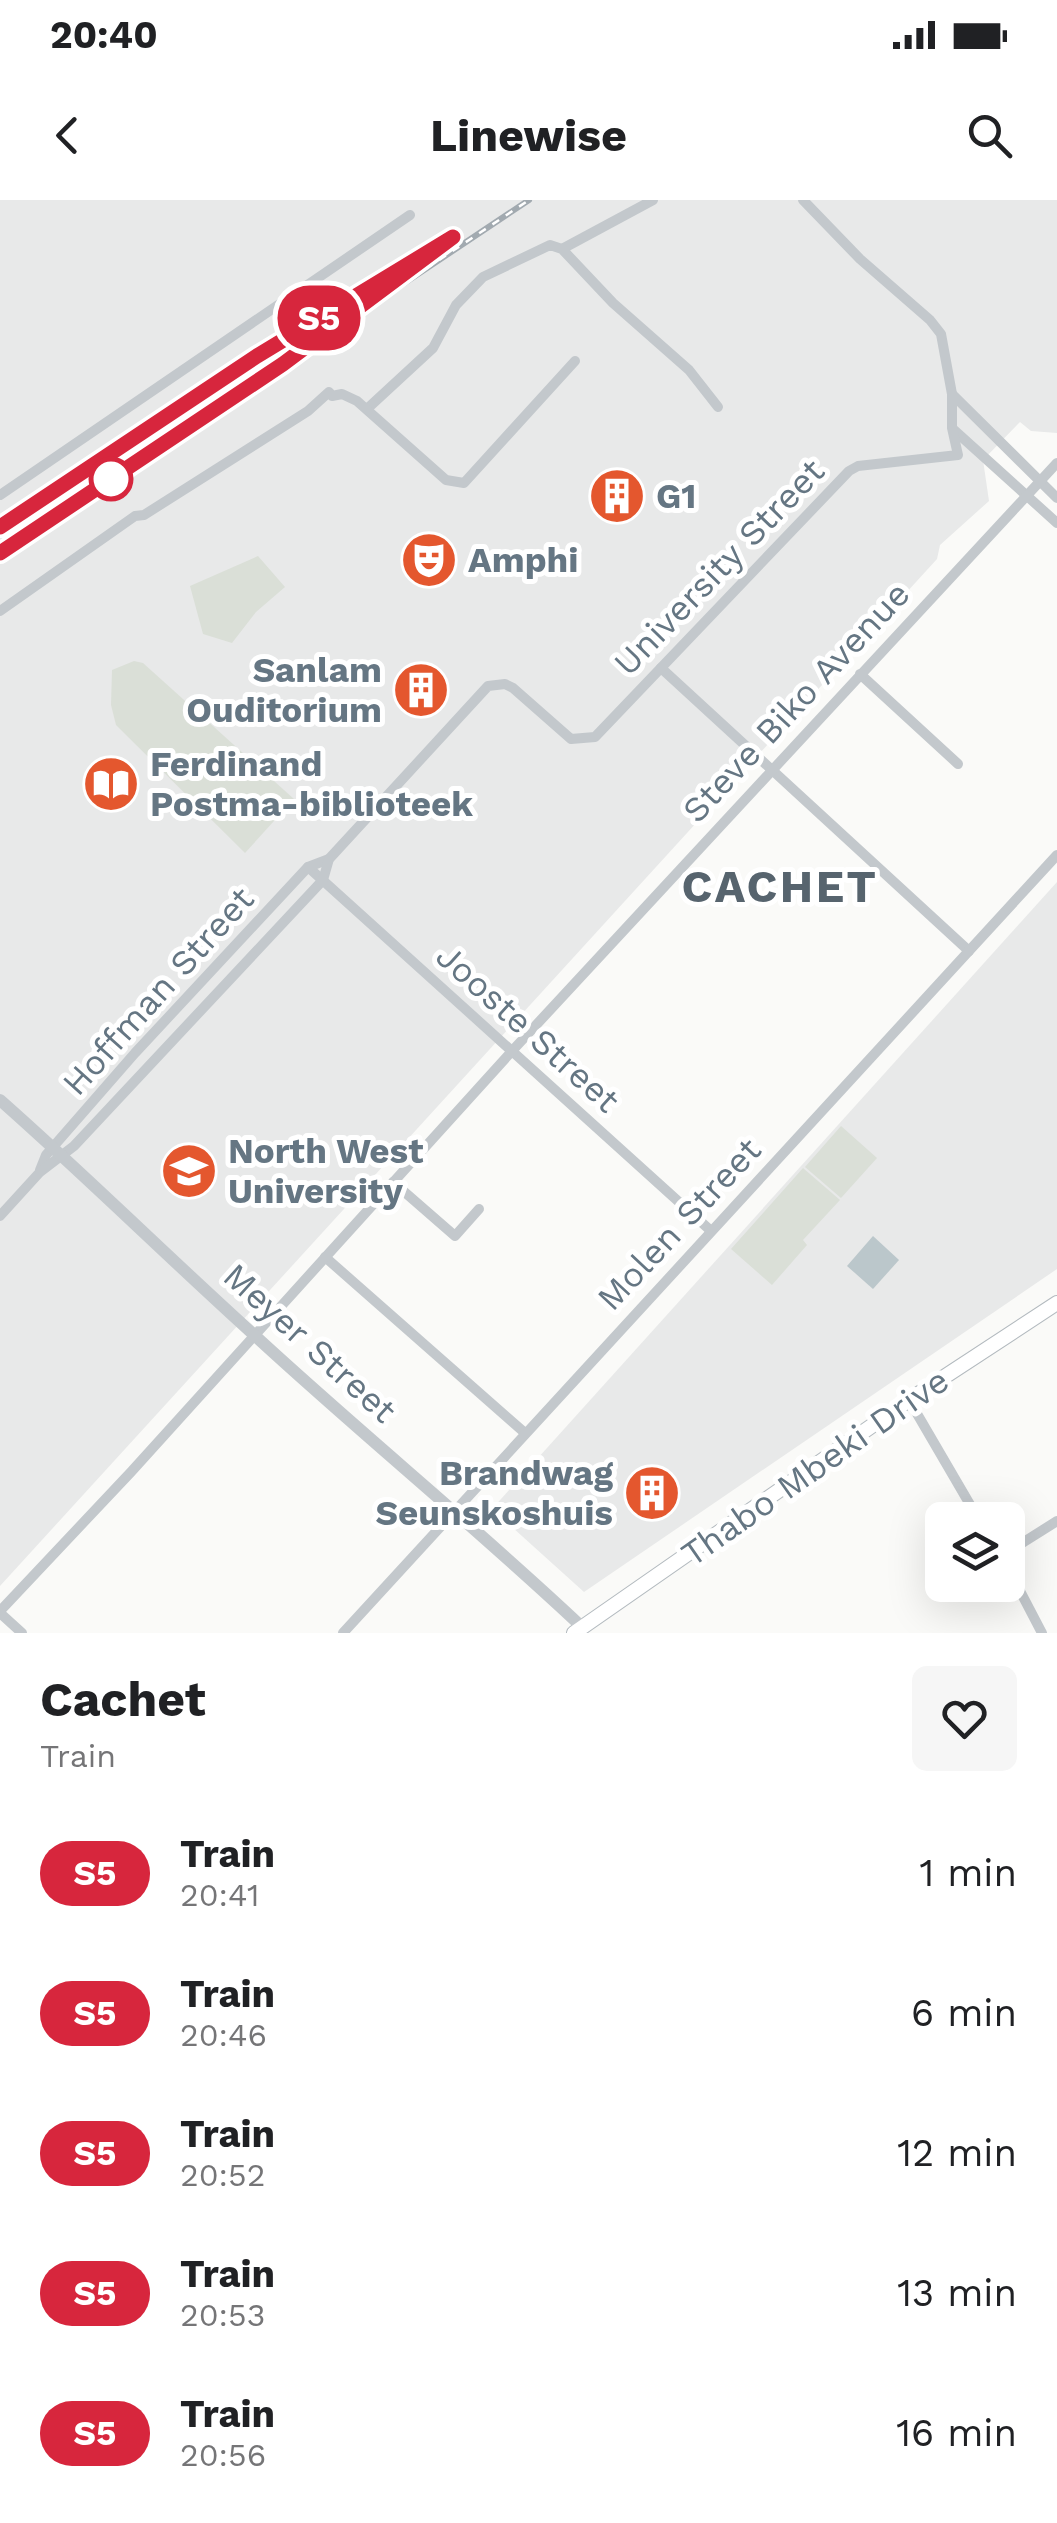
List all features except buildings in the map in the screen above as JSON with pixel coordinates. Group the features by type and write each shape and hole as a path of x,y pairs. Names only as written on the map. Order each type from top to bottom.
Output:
{"main road":[{"name":"Thabo Mbeki Drive","path":"578,1630 910,1400 1057,1304"}],"street":[{"path":"368,408 433,348 456,305 483,277 543,246 562,249 652,200"},
{"path":"803,200 936,328 944,342 952,394 952,428 1057,523"},
{"path":"0,494 410,215"},
{"path":"562,249 613,303 689,370 718,407"},
{"path":"0,611 136,516 144,515 308,411 329,392 332,396 350,396 368,408 446,480 464,483 575,361"},
{"path":"952,394 1057,498"},
{"name":"University Street","path":"481,692 488,686 505,684 571,739 595,736 849,472 858,466 958,454 952,428"},
{"name":"Steve Biko Avenue","path":"0,1612 512,1050 1057,463"},
{"path":"661,668 970,951"},
{"path":"860,674 958,764"},
{"name":"Hoffman Street","path":"58,1151 322,880 330,859 481,692"},
{"name":"Molen Street","path":"343,1633 1057,855"},
{"name":"Hoffman Street","path":"0,1216 58,1151 135,1053 308,867 330,859"},
{"name":"Jooste Street","path":"308,867 710,1230"},
{"name":"Meyer Street","path":"0,1100 254,1335 454,1510 578,1630"},
{"path":"393,1182 455,1236 480,1209"},
{"path":"325,1257 525,1434"},
{"path":"910,1400 969,1502"},
{"path":"1025,1542 1057,1522"},
{"path":"1025,1600 1042,1633"},
{"path":"0,1612 22,1633"}],"shaded area":[{"name":"North West University","path":"0,200 1057,200 1057,433 1031,431 1020,422 983,460 989,501 940,545 937,559 0,1586"},
{"path":"258,556 285,587 256,612 232,643 203,634 190,586"},
{"path":"134,661 143,663 294,799 245,853 116,725 111,705 112,670"},
{"path":"1057,882 1057,1269 584,1592 492,1509"},
{"path":"841,1126 877,1158 841,1198 805,1167"},
{"path":"803,1168 840,1200 803,1240 807,1245 772,1285 731,1249"},
{"path":"873,1236 899,1260 873,1289 847,1266"}],"railway":[{"path":"0,553 529,200"},
{"path":"0,527 232,373 418,257"}],"train":[{"name":"S5","path":"0,527 257,356 453,237 283,364 0,553"}],"place":[{"name":"G1","path":"617,496"},
{"name":"Amphi","path":"429,560"},
{"name":"Sanlam Ouditorium","path":"421,690"},
{"name":"Ferdinand Postma-biblioteek","path":"111,784"},
{"name":"North West University","path":"189,1171"},
{"name":"Brandwag Seunskoshuis","path":"652,1493"}],"district":[{"name":"CACHET","path":"780,886"}]}
